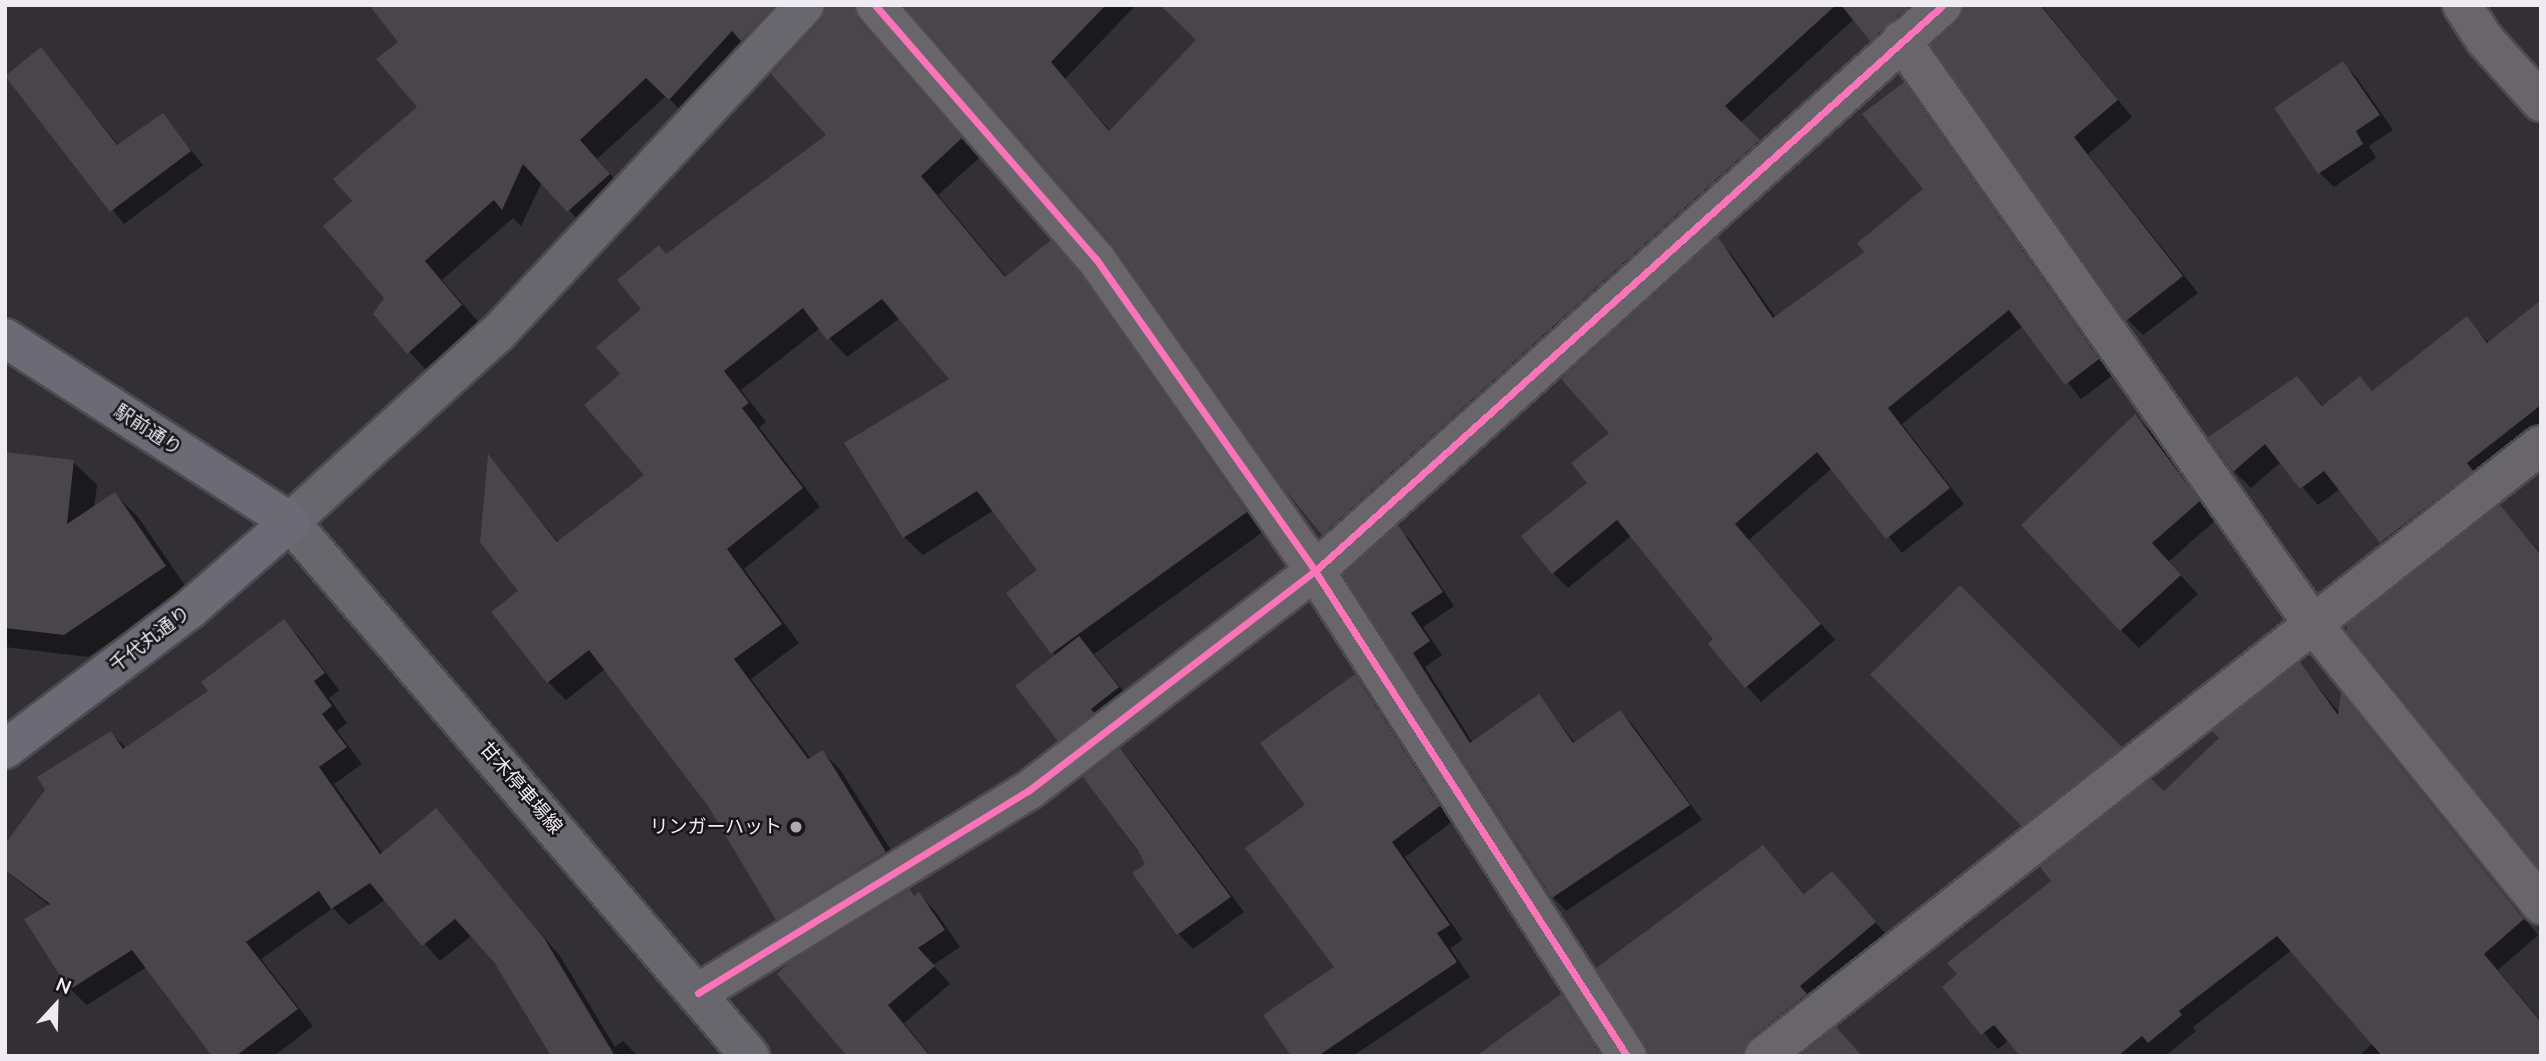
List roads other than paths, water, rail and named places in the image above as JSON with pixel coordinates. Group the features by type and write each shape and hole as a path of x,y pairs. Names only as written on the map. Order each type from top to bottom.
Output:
{"highway":[{"name":"駅前通り","path":"5,338 290,522"},
{"name":"千代丸通り","path":"5,749 189,610 290,522"}],"street":[{"path":"290,522 498,333 805,5"},
{"path":"875,5 1096,259 1315,571 1627,1056"},
{"path":"698,993 1028,791 1315,571 1901,40 1943,5"},
{"path":"2462,5 2485,40 2541,102"},
{"path":"1901,40 2313,624 2541,905"},
{"path":"1763,1056 2541,445"},
{"name":"甘木停車場線","path":"290,522 750,1056"}],"place":[{"name":"リンガーハット","path":"796,827"}]}
